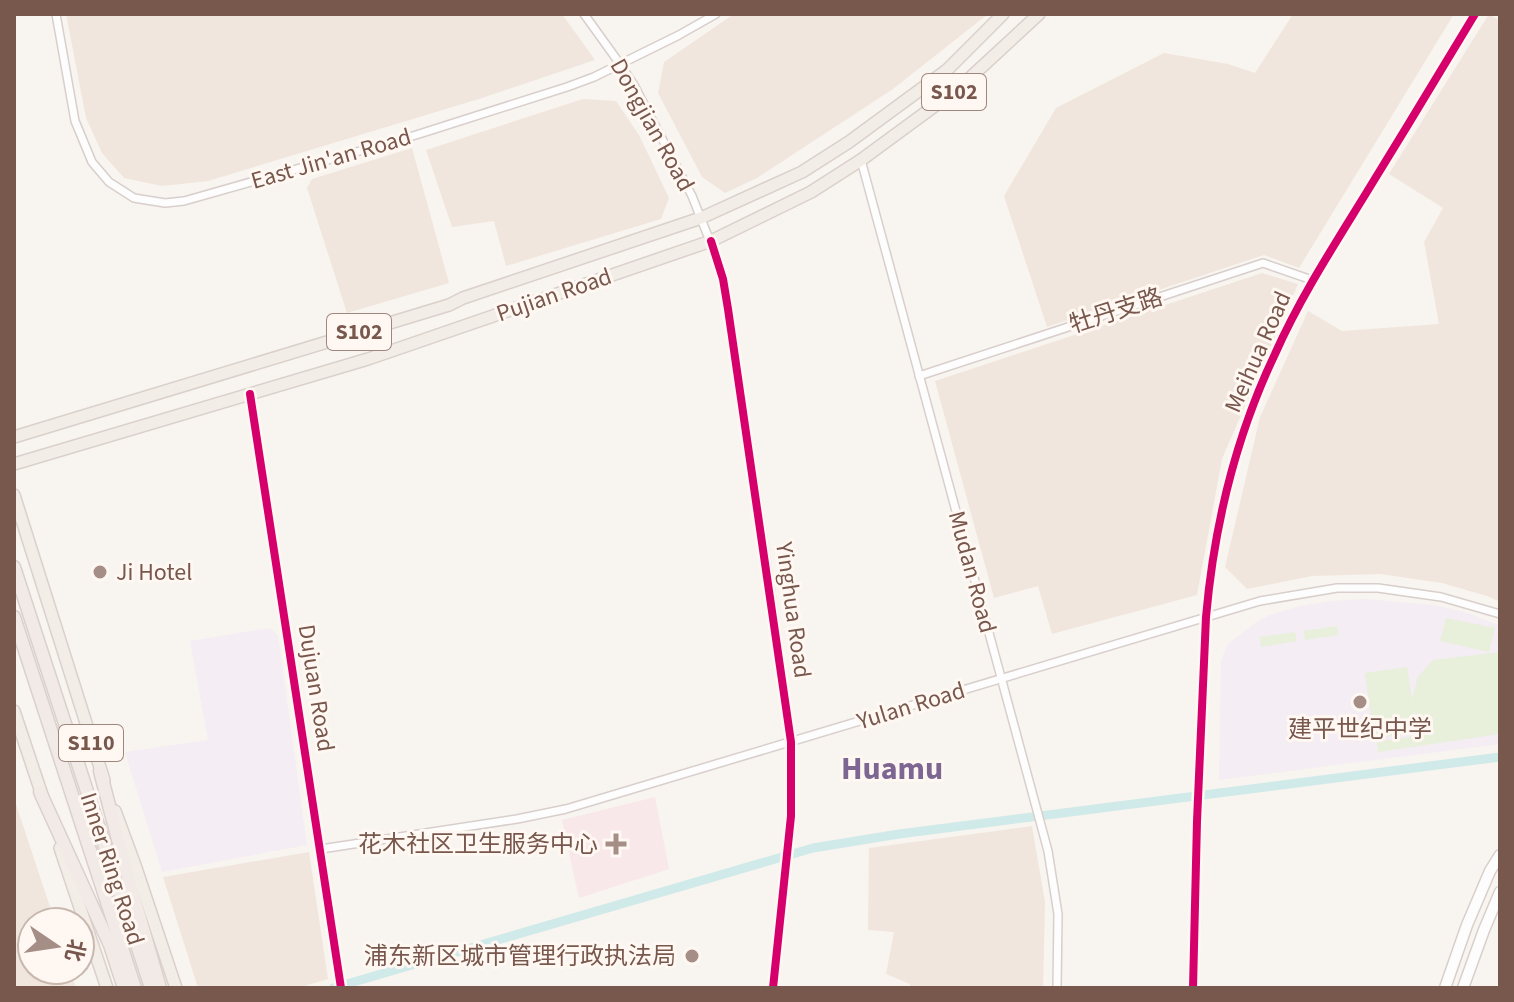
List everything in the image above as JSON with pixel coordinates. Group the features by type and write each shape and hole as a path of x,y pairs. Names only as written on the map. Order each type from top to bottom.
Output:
{"highway":[{"name":"Inner Ring Road","path":"14,567 151,988"},
{"name":"Inner Ring Road","path":"14,617 135,988"},
{"path":"100,771 160,988"},
{"path":"40,792 110,945 124,988"}],"main road":[{"name":"Pujian Road","path":"14,437 449,305 701,218 802,172 849,142 947,70 1003,14"},
{"name":"Pujian Road","path":"14,464 368,359 711,241 811,192 861,160 959,88 1039,14"},
{"name":"S110","path":"14,495 100,771 176,988"},
{"name":"S110","path":"14,711 107,988"},
{"path":"1445,988 1467,925 1500,855"},
{"path":"1463,988 1500,892"}],"street":[{"name":"East Jin'an Road","path":"56,14 75,121 92,162 109,182 134,198 165,203 184,201 496,110 594,77 716,14"},
{"name":"Dongjian Road","path":"584,14 634,85 692,196 711,241"},
{"name":"Meihua Road","path":"1193,988 1208,587 1238,447 1268,368 1312,280 1475,14"},
{"name":"Mudan Road","path":"861,160 1045,837 1058,914 1057,988"},
{"name":"Yinghua Road","path":"711,241 723,279 728,309 791,742 792,791 773,988"},
{"name":"牡丹支路","path":"919,376 1263,263 1312,280"},
{"name":"Dujuan Road","path":"250,394 341,988"},
{"name":"Yulan Road","path":"321,849 566,809 1284,596 1330,589 1389,589 1462,602 1500,614"}],"shaded area":[{"path":"66,14 562,14 595,60 479,99 208,181 162,186 124,178 102,153 86,118"},
{"path":"734,14 988,14 893,89 757,178 725,193 702,177 658,93 664,62"},
{"path":"1293,14 1454,14 1299,268 1264,255 1047,327 1004,196 1056,108 1164,53 1228,64 1255,73"},
{"path":"1489,14 1500,21 1500,602 1442,583 1380,574 1312,576 1247,589 1225,567 1260,417 1308,311 1342,331 1439,324 1424,242 1443,208 1389,174"},
{"path":"583,99 616,101 639,135 669,198 661,219 506,266 494,221 452,227 426,150"},
{"path":"412,148 449,283 347,313 307,188 312,179"},
{"path":"1262,273 1298,284 1222,459 1197,595 1052,634 1038,586 994,598 935,381"},
{"name":"建平世纪中学","path":"1365,599 1434,605 1468,613 1500,626 1500,744 1219,780 1221,660 1228,644 1270,615 1300,606"},
{"path":"270,628 278,635 307,845 162,872 125,752 208,740 190,641"},
{"name":"花木社区卫生服务中心","path":"655,797 669,869 579,898 562,820"},
{"path":"14,798 50,906 16,906 16,986 76,988 14,988"},
{"path":"1032,826 1045,902 1043,988 910,988 910,984 886,974 894,932 868,930 869,848"},
{"path":"309,852 328,979 298,988 198,988 163,877"}],"green space":[{"path":"1446,618 1495,628 1489,652 1440,641"},
{"path":"1337,626 1338,635 1305,640 1304,631"},
{"path":"1295,632 1297,641 1261,647 1260,637"},
{"path":"1500,652 1500,734 1378,752 1377,742 1433,733 1424,727 1413,710 1416,733 1374,738 1365,673 1407,667 1412,699 1418,677 1433,660"}],"waterway":[{"path":"333,988 813,848 899,834 1500,757"}],"cycle path":[{"path":"1193,988 1206,617 1221,515 1238,449 1261,385 1295,313 1475,14"},
{"path":"711,241 723,279 728,309 791,742 791,816 773,988"},
{"path":"250,394 341,988"}],"place":[{"name":"Ji Hotel","path":"100,572"},
{"name":"建平世纪中学","path":"1360,702"},
{"name":"花木社区卫生服务中心","path":"616,844"},
{"name":"浦东新区城市管理行政执法局","path":"692,956"}],"district":[{"name":"Huamu","path":"892,769"}]}
